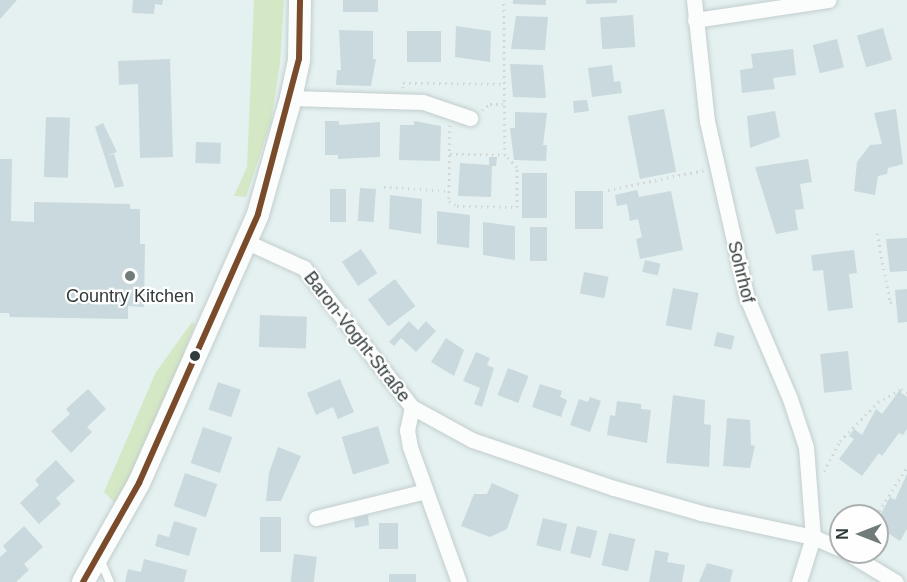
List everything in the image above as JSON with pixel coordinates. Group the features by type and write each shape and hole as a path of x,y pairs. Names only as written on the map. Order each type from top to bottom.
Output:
{"street":[{"path":"82,582 139,483 247,242 278,154 291,98 299,59 300,0"},
{"name":"Sohrhof","path":"694,0 717,167 750,312 790,399 806,447 813,537"},
{"path":"695,20 829,0"},
{"path":"291,98 423,102 471,118"},
{"name":"Baron-Voght-Straße","path":"247,242 286,258 311,275 412,407 472,440 546,466 701,513 813,537 829,544"},
{"path":"412,407 407,430 459,582"},
{"path":"316,518 426,491"},
{"path":"799,582 813,537"},
{"path":"866,564 896,582"}],"lane":[{"path":"97,555 107,569 110,582"}],"path":[{"path":"504,0 505,155"},
{"path":"402,102 403,83 504,84"},
{"path":"490,104 504,104"},
{"path":"450,110 449,201 457,206 518,207 518,167 505,155 450,154"},
{"path":"608,190 717,167"},
{"path":"384,187 449,191"},
{"path":"877,233 890,302 896,301"},
{"path":"809,477 821,474 840,441 878,402 901,389 907,392"},
{"path":"884,504 907,467"}],"green space":[{"path":"254,0 284,0 280,63 271,122 246,197 234,196 247,167"},
{"path":"192,322 195,324 183,354 186,356 125,493 115,503 104,492 156,372"}],"building":[{"path":"0,0 17,0 0,19"},
{"path":"133,0 163,0 162,5 155,4 154,14 132,13"},
{"path":"343,0 378,0 378,12 343,12"},
{"path":"513,0 546,0 546,5 513,4"},
{"path":"586,0 617,0 617,3 586,4"},
{"path":"633,15 635,47 602,49 600,17"},
{"path":"516,16 548,17 545,50 511,49"},
{"path":"456,26 491,31 490,62 455,57"},
{"path":"883,28 892,60 866,67 857,35"},
{"path":"339,30 373,31 373,59 376,59 371,86 336,85 337,70 341,70"},
{"path":"407,31 441,31 441,62 407,62"},
{"path":"837,39 844,67 820,73 813,45"},
{"path":"793,49 796,75 773,78 775,89 742,93 740,70 753,68 751,54"},
{"path":"170,59 173,157 140,158 138,84 119,85 118,61"},
{"path":"510,64 543,65 546,98 513,97"},
{"path":"612,65 614,82 620,81 622,93 592,97 588,68"},
{"path":"587,100 589,111 574,113 573,101"},
{"path":"664,109 676,172 640,179 628,116"},
{"path":"896,109 903,164 888,168 887,174 878,176 875,195 854,191 857,162 870,145 882,144 874,113"},
{"path":"775,111 780,137 750,148 747,116"},
{"path":"515,112 547,113 543,145 547,145 546,161 514,160 510,128 515,128"},
{"path":"46,117 70,118 68,178 44,177"},
{"path":"325,121 339,121 339,125 380,122 380,157 338,159 338,155 325,155"},
{"path":"414,121 441,126 440,161 399,160 400,125 414,125"},
{"path":"103,123 117,152 106,156 114,154 124,186 115,188 95,127"},
{"path":"196,142 221,143 220,164 195,163"},
{"path":"489,157 497,157 496,166 492,166 491,197 458,196 460,163 489,165"},
{"path":"0,159 12,159 11,221 34,222 34,202 130,204 130,209 140,209 140,244 145,244 144,307 128,306 128,319 10,317 9,313 0,313"},
{"path":"808,159 812,182 800,184 804,209 795,210 798,230 776,234 755,167"},
{"path":"522,173 547,173 547,218 522,218"},
{"path":"360,188 376,189 374,222 358,221"},
{"path":"330,189 346,189 346,222 330,222"},
{"path":"637,190 639,197 671,191 683,250 640,259 636,239 642,237 638,219 630,221 627,204 617,206 615,195"},
{"path":"575,191 603,191 603,229 575,229"},
{"path":"390,195 422,199 421,234 389,229"},
{"path":"437,211 470,215 469,248 437,244"},
{"path":"483,222 515,226 515,260 483,255"},
{"path":"530,227 547,227 547,261 530,261"},
{"path":"907,238 907,271 890,272 886,239"},
{"path":"361,249 377,273 358,286 342,262"},
{"path":"854,250 857,273 849,274 853,308 828,311 823,270 813,271 811,255"},
{"path":"645,260 661,264 658,276 642,272"},
{"path":"584,272 609,277 604,298 580,294"},
{"path":"395,279 415,306 388,327 368,299"},
{"path":"673,288 699,293 691,330 666,325"},
{"path":"907,289 907,322 898,323 895,290"},
{"path":"260,315 307,317 306,349 259,347"},
{"path":"409,321 418,330 426,321 436,331 416,352 401,338 394,346 389,342"},
{"path":"717,332 735,336 731,350 714,346"},
{"path":"446,338 464,350 454,376 431,362"},
{"path":"848,351 852,390 824,393 820,354"},
{"path":"476,352 490,358 487,365 494,368 482,407 474,404 480,388 463,381"},
{"path":"508,368 529,376 518,403 498,395"},
{"path":"340,379 354,412 338,419 333,407 316,415 307,393"},
{"path":"218,382 241,390 231,417 209,409"},
{"path":"540,384 562,391 560,397 567,400 561,417 532,407"},
{"path":"88,389 106,409 87,427 92,432 71,453 51,431 70,414 66,409"},
{"path":"899,391 907,397 907,429 903,435 899,433 882,456 879,453 862,476 839,459 854,439 849,436 854,429 862,435 876,409 882,414"},
{"path":"673,395 705,400 704,424 711,425 709,467 666,463"},
{"path":"590,397 601,401 590,432 570,425 579,399 588,402"},
{"path":"617,401 641,404 641,409 651,410 647,443 607,435 610,415 615,416"},
{"path":"727,418 750,420 751,445 755,446 750,468 723,466"},
{"path":"378,426 389,463 353,474 342,437"},
{"path":"203,427 232,437 220,473 191,463"},
{"path":"278,447 301,456 281,501 266,501 269,473"},
{"path":"56,460 75,481 56,498 61,504 39,524 20,503 39,485 35,480"},
{"path":"185,473 217,484 206,517 174,506"},
{"path":"907,474 907,529 900,541 889,534 889,504 886,504 890,497 895,500"},
{"path":"492,483 519,495 507,529 490,537 461,526 474,494 487,494"},
{"path":"368,515 369,525 355,528 354,518"},
{"path":"260,517 281,517 281,552 260,552"},
{"path":"543,518 567,524 560,551 536,545"},
{"path":"174,521 197,528 189,556 155,546 158,534 169,537"},
{"path":"379,523 398,523 398,549 379,549"},
{"path":"24,526 43,547 24,564 29,570 16,582 0,582 0,557 7,551 3,546"},
{"path":"577,526 597,531 591,558 570,553"},
{"path":"609,533 635,539 628,571 602,565"},
{"path":"655,550 669,553 667,562 685,565 682,582 649,582"},
{"path":"294,554 317,557 314,582 291,582"},
{"path":"144,559 187,570 184,582 125,582 128,569 141,572"},
{"path":"707,563 733,570 730,582 699,582"},
{"path":"389,574 416,574 416,582 389,582"}],"transit line":[{"path":"83,582 139,483 258,214 299,59 300,0"}],"place":[{"name":"Country Kitchen","path":"130,276"}]}
